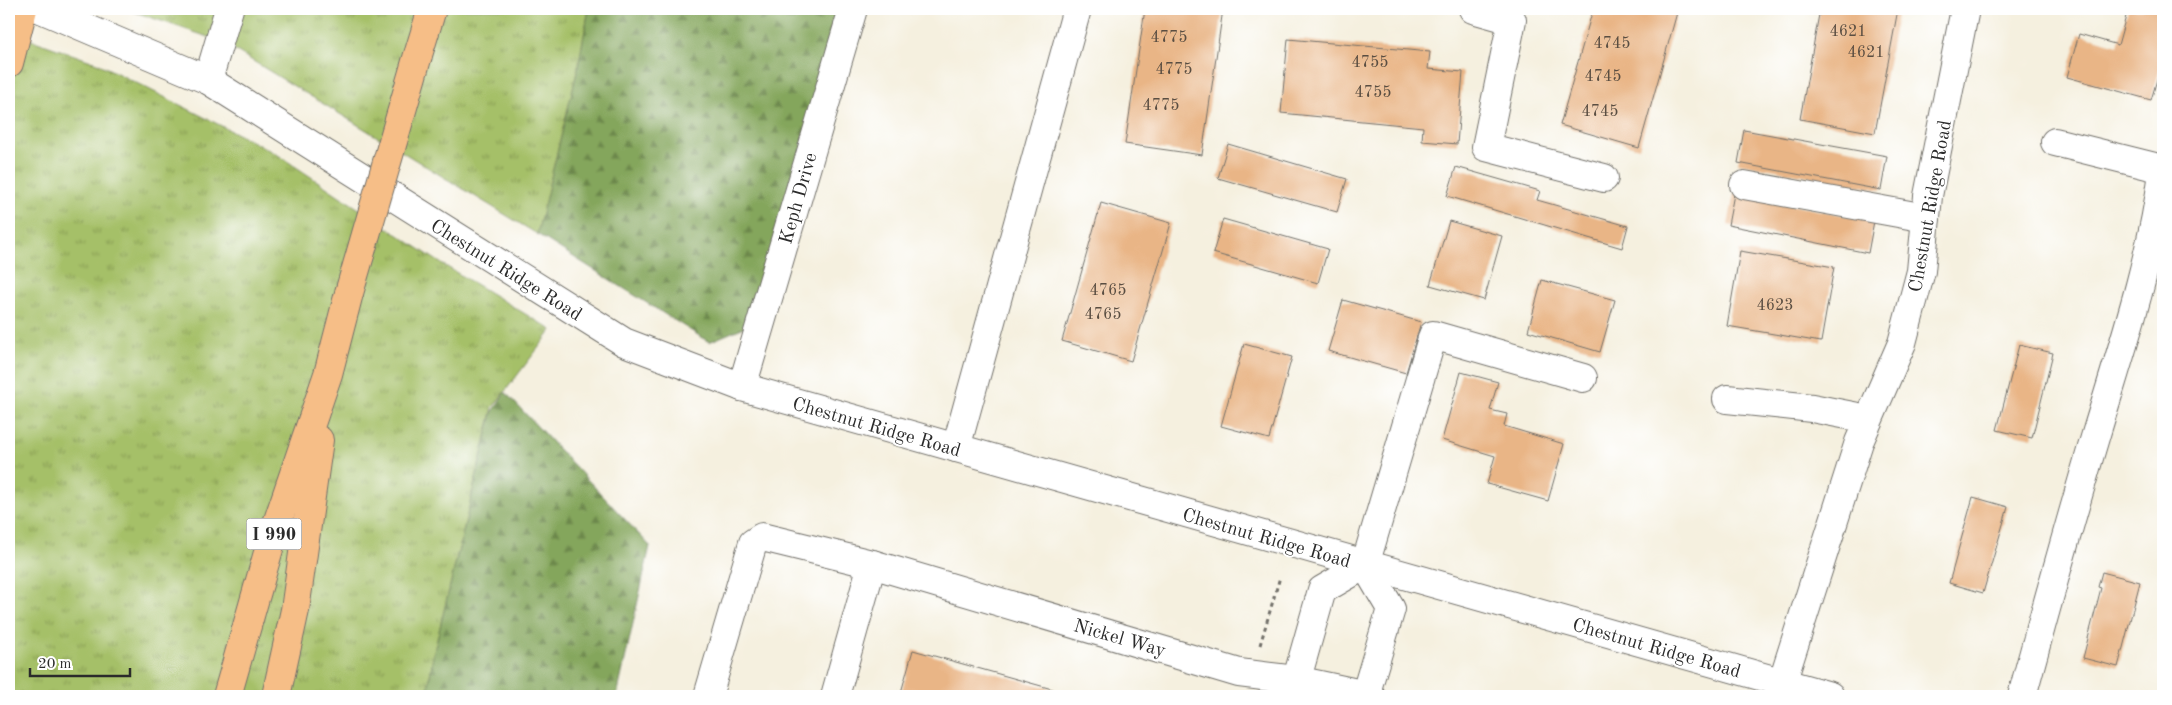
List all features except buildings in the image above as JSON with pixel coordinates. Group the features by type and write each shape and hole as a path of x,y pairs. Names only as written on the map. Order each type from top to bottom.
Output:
{"highway":[{"path":"9,63 23,9"},
{"name":"I 990","path":"227,696 273,535 328,374 349,293 432,9"},
{"path":"276,696 295,610 328,374"}],"street":[{"name":"Chestnut Ridge Road","path":"41,9 208,80 624,342 742,387 1830,696"},
{"path":"208,80 229,9"},
{"name":"Keph Drive","path":"742,387 852,9"},
{"path":"956,448 1077,9"},
{"path":"1474,9 1513,14 1486,148 1604,178"},
{"name":"Chestnut Ridge Road","path":"1782,683 1858,442 1902,343 1921,271 1928,196 1965,9"},
{"path":"2055,142 2163,170"},
{"path":"2022,696 2072,515 2136,299 2157,216 2163,174"},
{"path":"1744,185 1926,218"},
{"path":"1294,688 1322,590 1365,565 1433,336 1583,378"},
{"path":"1727,399 1812,408 1868,419"},
{"name":"Nickel Way","path":"708,696 753,543 762,537 872,564 1294,688 1367,696"},
{"path":"835,696 872,564"},
{"path":"1365,565 1391,609 1367,696"}],"green space":[{"path":"126,9 589,9 577,72 537,234 220,41"},
{"path":"589,9 853,9 761,320 709,342 537,234 577,72"},
{"path":"9,32 97,63 275,153 442,264 552,330 493,407 433,656 427,696 9,696"},
{"path":"505,392 650,546 617,696 427,696 433,656 492,413"}]}
